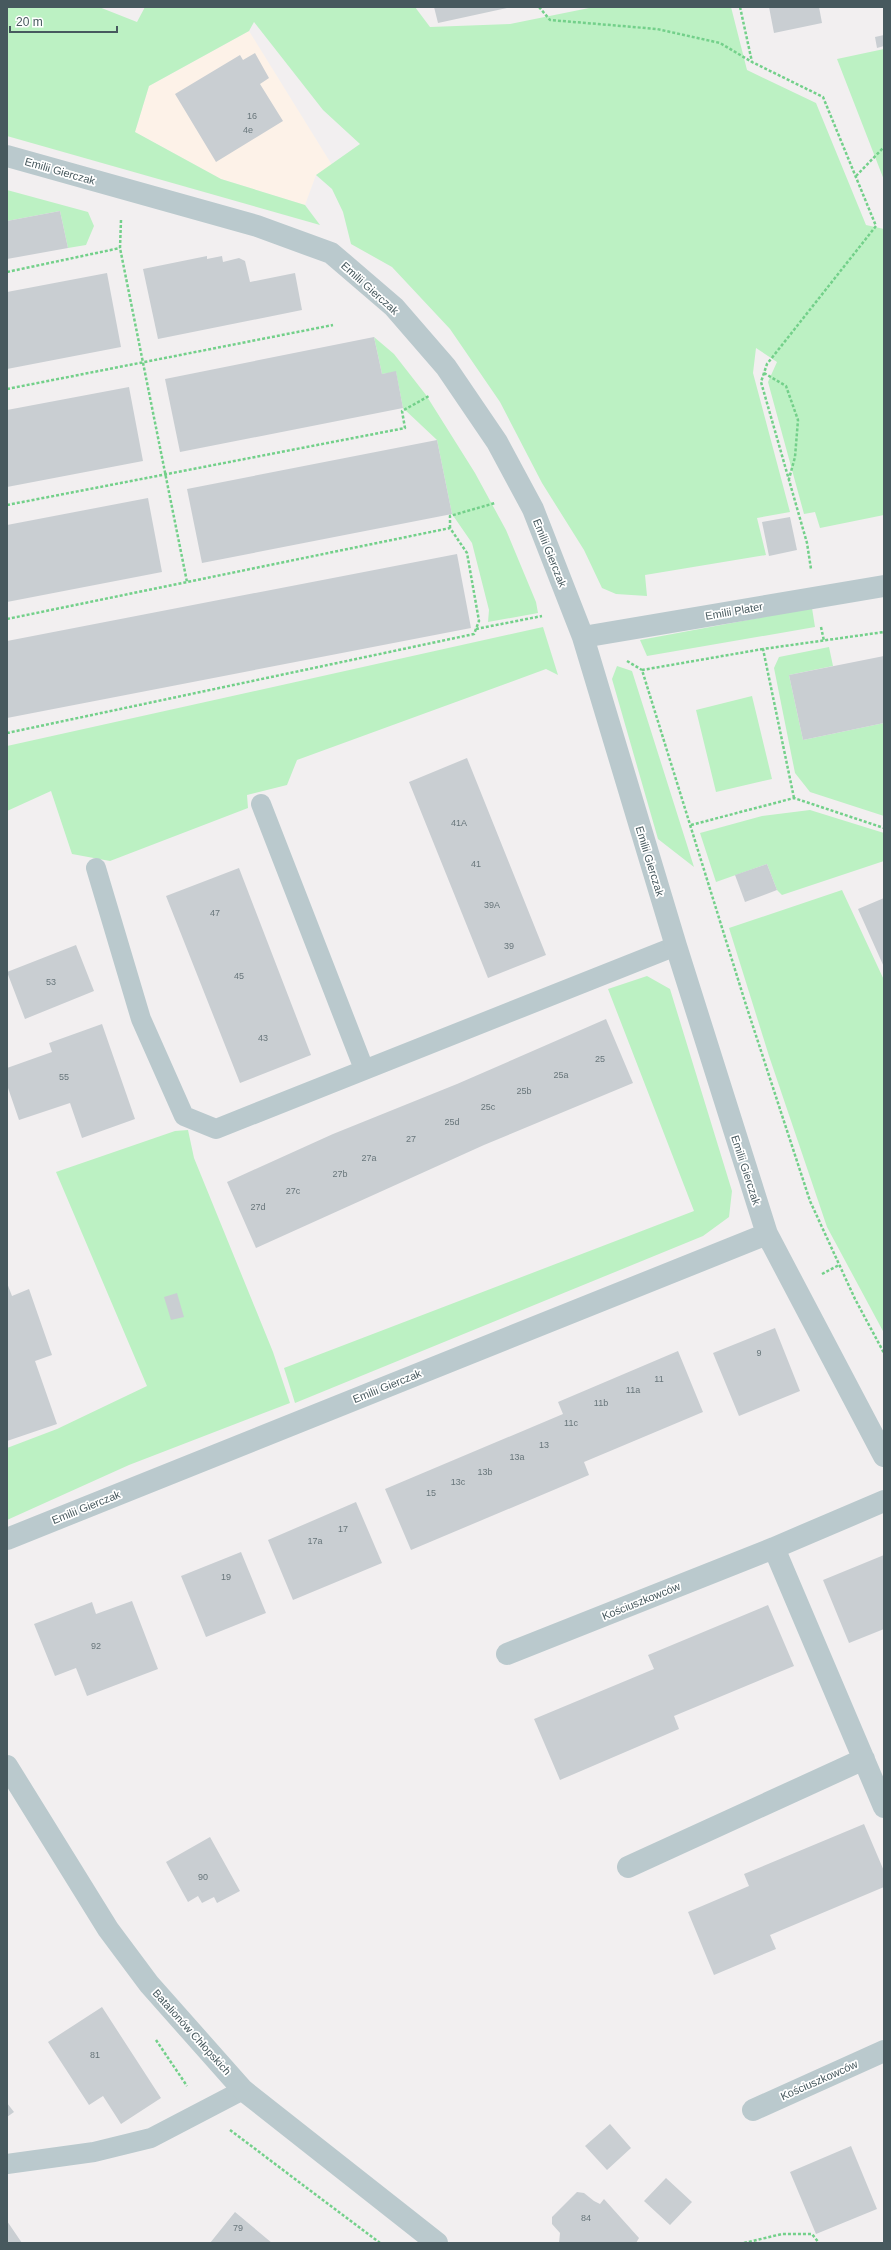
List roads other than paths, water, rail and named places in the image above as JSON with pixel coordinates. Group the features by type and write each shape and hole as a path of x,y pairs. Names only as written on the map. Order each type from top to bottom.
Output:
{"street":[{"name":"Emilii Gierczak","path":"7,156 257,226 331,253 394,307 446,367 497,442 533,509 583,637 676,946 767,1234 884,1456"},
{"name":"Emilii Plater","path":"583,637 884,586"},
{"name":"Emilii Gierczak","path":"7,1539 767,1234"},
{"name":"Kościuszkowców","path":"507,1654 774,1548 884,1501"},
{"path":"774,1548 884,1806"},
{"path":"628,1867 864,1760"},
{"name":"Batalionów Chłopskich","path":"7,1766 108,1929 149,1984 244,2090 437,2243"},
{"name":"Kościuszkowców","path":"753,2110 884,2051"}],"lane":[{"path":"261,804 364,1069"},
{"path":"96,868 141,1019 184,1116 216,1129 676,946"},
{"path":"7,2164 94,2152 151,2138 244,2090"}]}
